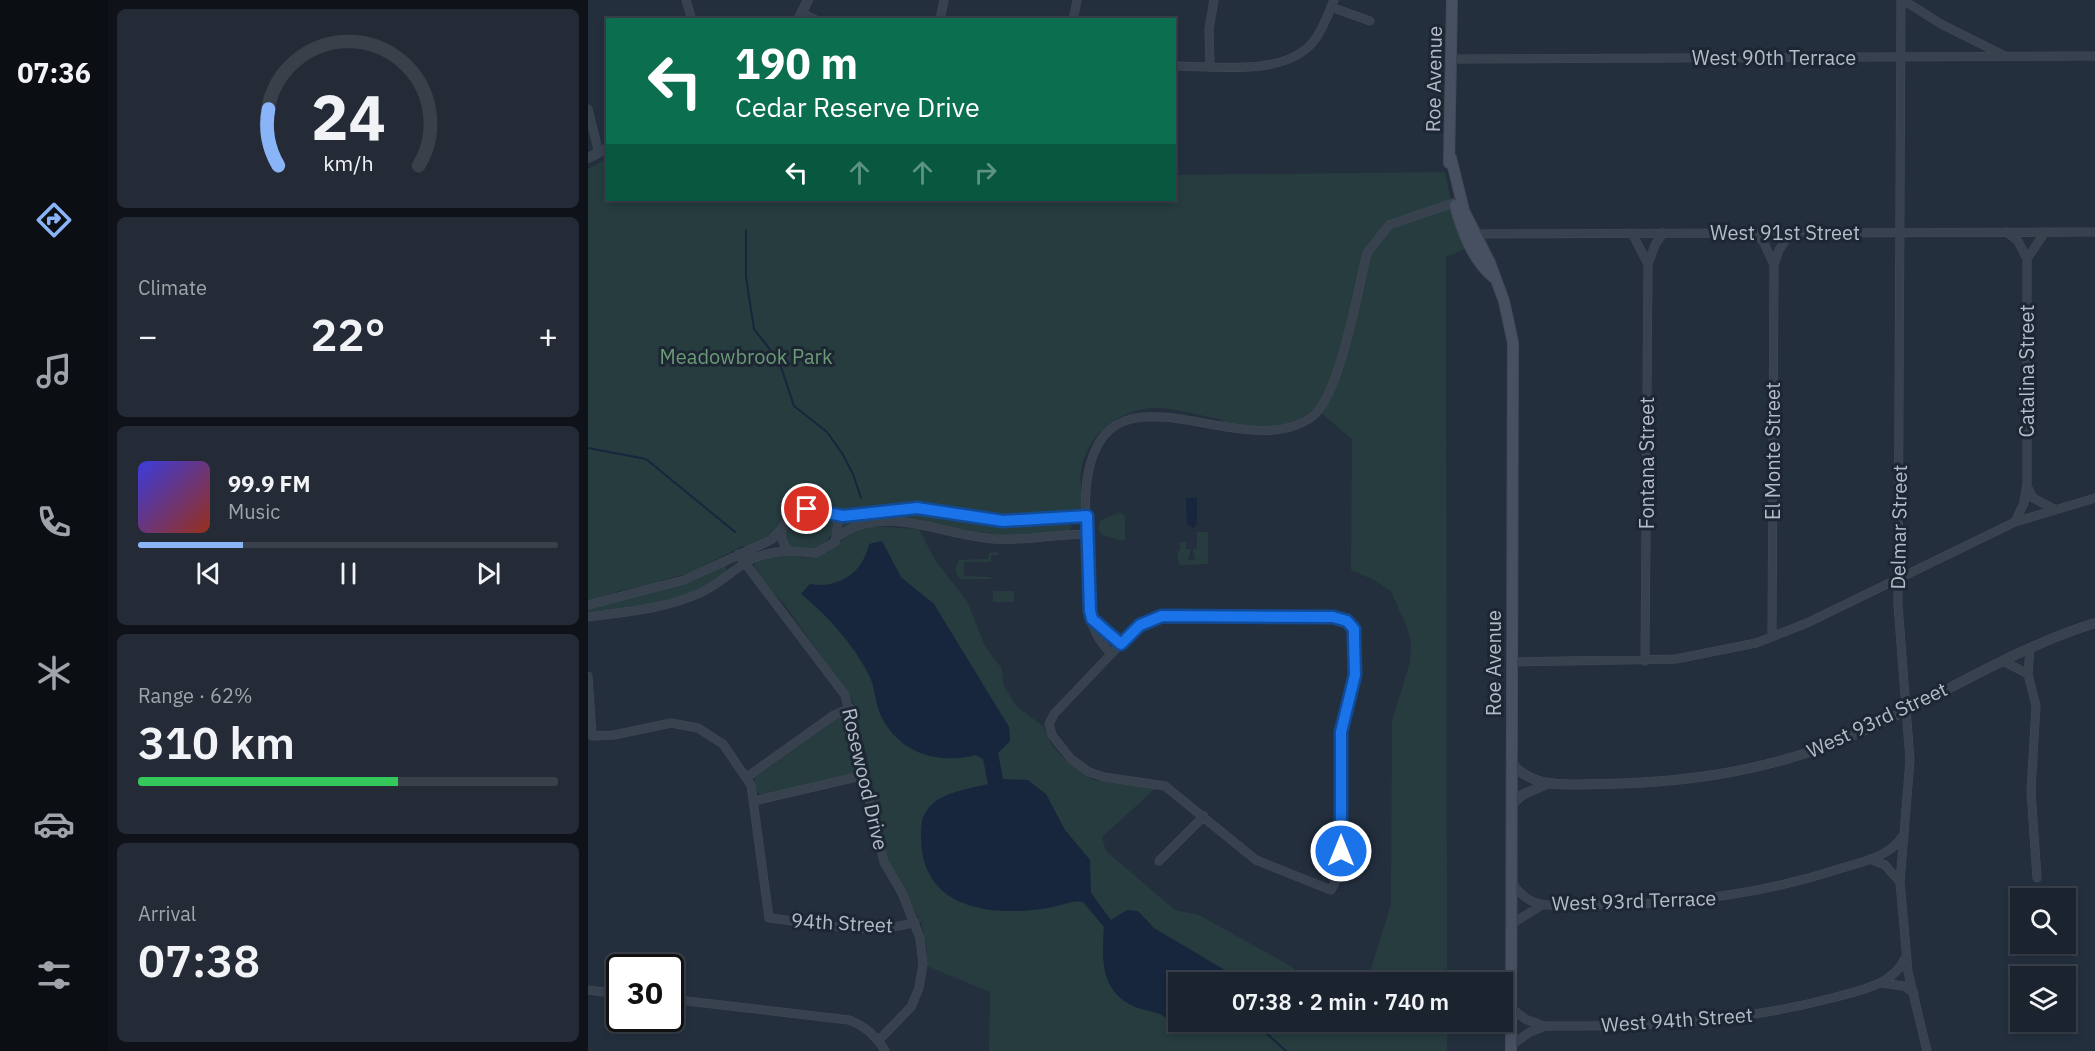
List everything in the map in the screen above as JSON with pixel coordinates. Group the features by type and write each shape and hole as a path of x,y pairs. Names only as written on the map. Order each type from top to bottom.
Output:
{"main road":[{"name":"Roe Avenue","path":"1452,0 1450,158 1457,202 1469,243 1483,268 1494,278"},
{"name":"Roe Avenue","path":"1457,202 1490,263 1504,301 1513,343 1511,972"},
{"name":"Roe Avenue","path":"1511,1032 1511,1048"}],"street":[{"path":"686,0 691,18"},
{"path":"800,16 808,0"},
{"path":"940,18 944,0"},
{"path":"1073,18 1077,0"},
{"path":"1210,66 1209,29 1214,0"},
{"name":"Delmar Street","path":"1902,0 1941,24 2006,56"},
{"name":"Delmar Street","path":"1902,0 1899,633 1910,760 1900,882 1906,957 1927,1051"},
{"path":"1176,66 1269,65 1292,59 1312,43 1332,3 1370,21"},
{"name":"West 90th Terrace","path":"1452,59 2095,56"},
{"path":"588,109 603,150 588,158"},
{"path":"1111,653 1096,637 1087,595 1088,474 1094,454 1109,433 1137,416 1159,414 1217,427 1269,431 1289,428 1313,416 1323,404 1334,382 1367,253 1389,225 1457,202"},
{"path":"2007,232 2018,241 2027,259 2045,232"},
{"name":"West 91st Street","path":"1475,234 2095,232"},
{"name":"Fontana Street","path":"1632,233 1648,264"},
{"name":"Fontana Street","path":"1645,661 1648,264 1655,245 1663,233"},
{"name":"El Monte Street","path":"1756,233 1764,243 1774,265"},
{"name":"El Monte Street","path":"1772,637 1774,265 1779,250 1791,233"},
{"name":"Catalina Street","path":"2015,522 2024,503 2027,483 2027,259"},
{"path":"2027,483 2033,498 2054,509"},
{"path":"1512,662 1645,661 1696,657 1772,637 1807,623 2015,522 2095,498"},
{"path":"588,605 684,580 771,540 791,516 799,511 815,509 833,515 851,516 887,509 917,508 990,521 1087,516"},
{"path":"833,515 838,522 838,536"},
{"path":"588,617 635,611 690,597 710,588 743,563 769,553 789,551 816,553 830,547 838,536 854,526 882,521 923,523 992,539 1087,534"},
{"path":"781,530 782,541 789,551"},
{"name":"Rosewood Drive","path":"738,554 839,685 850,708 884,862 902,893 920,938 922,964 919,988 911,1007 879,1040"},
{"path":"1167,616 1333,617 1347,621 1354,634 1355,675 1341,732 1341,862 1332,890 1256,860 1165,786 1104,777 1089,772 1071,759 1052,735 1049,724 1054,714 1121,644 1140,625 1167,616"},
{"path":"1092,619 1121,644"},
{"name":"West 93rd Street","path":"1511,762 1522,773 1547,784 1660,782 1726,774 1767,765 1827,746 2030,648 2095,622"},
{"path":"2030,648 2028,674 2036,706 2031,791 2037,878"},
{"path":"2003,661 2028,674"},
{"path":"588,676 592,736 614,735 671,723 690,725 715,737 747,777 754,801 865,775"},
{"path":"747,777 834,715 850,708"},
{"path":"1511,805 1522,795 1547,784"},
{"name":"94th Street","path":"754,801 769,918 878,928 900,927 915,922"},
{"path":"1159,861 1203,816"},
{"name":"West 93rd Terrace","path":"1511,880 1522,895 1542,905 1665,904 1711,899 1798,882 1870,859 1894,847 1903,836"},
{"path":"1870,859 1885,865 1900,882"},
{"path":"1510,925 1542,905"},
{"name":"West 94th Street","path":"1879,984 1898,970 1906,957"},
{"name":"West 94th Street","path":"1511,1048 1525,1035 1545,1026 1623,1027 1713,1021 1799,1007 1879,984 1900,985 1914,993"},
{"path":"588,990 606,992"},
{"path":"684,1001 849,1020 867,1029 879,1040 885,1051"},
{"path":"1513,1009 1526,1019 1545,1026"}],"green space":[{"name":"Meadowbrook Park","path":"606,159 606,201 1176,201 1176,175 1445,172 1454,217 1467,248 1446,257 1447,972 1370,972 1391,904 1392,721 1410,662 1411,643 1408,630 1391,591 1374,580 1351,570 1352,439 1315,408 1290,423 1262,426 1230,424 1220,419 1161,408 1133,412 1109,424 1091,444 1081,470 1083,506 1076,512 1051,512 1029,517 1026,515 982,514 978,510 966,511 908,502 856,509 855,512 807,505 794,509 773,534 760,542 746,548 742,546 692,572 660,581 657,584 619,591 588,602 588,169"},
{"path":"921,511 1006,525 1068,521 1072,528 1067,532 1006,536 981,535 904,519 866,520 841,527 841,520 886,512"},
{"path":"1120,512 1125,516 1125,539 1122,541 1102,535 1098,528 1101,520"},
{"path":"809,513 831,519 835,525 829,538 818,547 811,549 797,549 789,546 784,539 789,525 795,519"},
{"path":"868,526 919,529 935,560 967,601 985,646 1002,669 1003,684 1016,706 1043,726 1051,744 1067,762 1093,780 1156,788 1102,837 1106,851 1175,910 1199,915 1297,972 1168,972 1168,1032 1447,1032 1447,1051 989,1051 990,992 927,966 927,948 921,923 887,860 867,757 852,699 785,605 761,580 754,567 756,560 782,554 804,558 817,557 828,552 849,533"},
{"path":"1197,532 1208,532 1208,564 1179,565 1177,551 1180,551 1180,542 1186,542 1186,549 1191,549 1188,560 1195,560 1193,549 1197,549"},
{"path":"998,552 998,555 991,555 991,562 964,562 964,576 991,577 991,579 961,579 957,575 956,567 959,560 988,559 989,553"},
{"path":"727,564 726,572 695,591 678,598 624,611 588,613 588,608 684,583"},
{"path":"993,591 1014,591 1014,602 993,602"},
{"path":"842,715 847,718 847,730 859,768 857,772 762,795 757,792 754,778"}],"water":[{"path":"1186,498 1197,498 1197,524 1193,528 1187,524"},
{"path":"882,541 901,577 934,604 1009,727 1010,741 998,753 1003,779 1028,780 1046,794 1065,830 1090,860 1091,893 1111,920 1127,910 1138,911 1154,928 1228,972 1168,972 1168,1020 1155,1012 1135,1007 1115,992 1105,973 1103,962 1104,927 1083,902 1031,910 995,910 960,902 945,893 933,881 922,853 921,832 924,815 929,807 943,797 988,784 983,759 976,755 961,758 933,757 908,747 897,738 880,714 871,680 855,652 830,621 801,594 810,584 830,584 848,577 861,563 869,544"}],"waterway":[{"path":"746,230 746,277 754,329 779,361 794,406 827,432 842,453 853,474 861,498"},
{"path":"588,448 646,459 735,532"},
{"path":"1265,1032 1286,1051"}],"route":[{"path":"807,509 825,511 833,515 851,516 887,509 917,508 943,511 980,520 1003,521 1087,516 1087,588 1092,619 1097,620 1121,644 1140,625 1162,616 1340,617 1347,621 1354,629 1355,675 1341,732 1341,851"}]}
